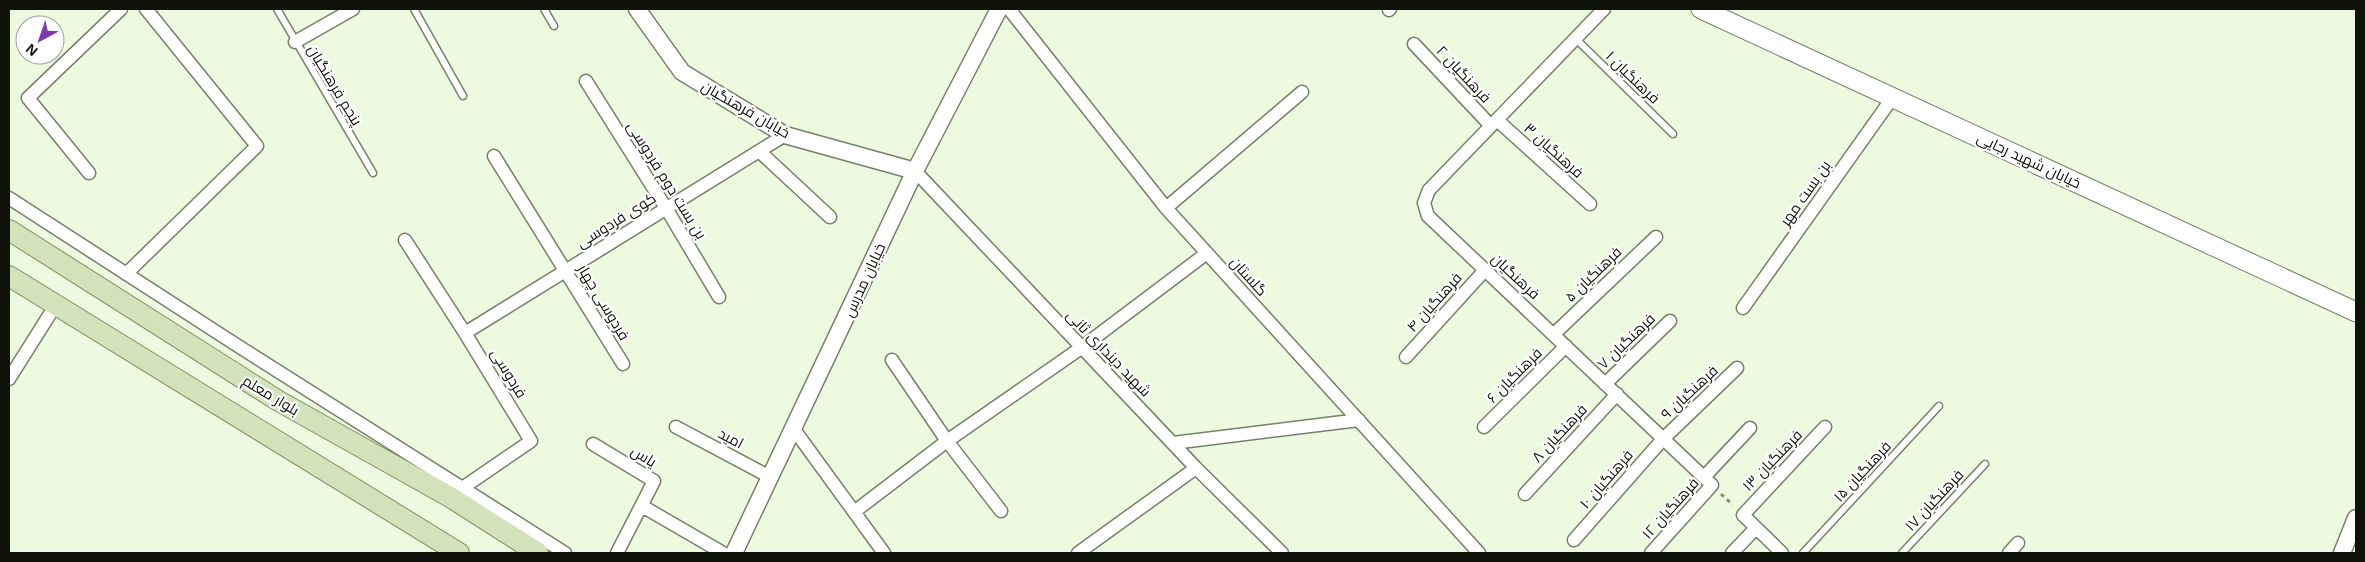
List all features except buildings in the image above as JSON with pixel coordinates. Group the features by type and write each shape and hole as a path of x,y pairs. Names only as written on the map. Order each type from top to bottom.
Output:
{"main road":[{"name":"خیابان شهید رجایی","path":"1701,9 2356,312"},
{"name":"بلوار معلم","path":"9,230 277,400 457,492 538,553"},
{"path":"9,276 459,553"}],"street":[{"path":"89,173 28,98 121,9"},
{"path":"126,274 257,146 146,9"},
{"path":"295,42 353,9"},
{"name":"خیابان فرهنگیان","path":"637,9 682,72 785,135 916,171"},
{"name":"خیابان مدرس","path":"734,553 916,171 999,9"},
{"name":"گلستان","path":"1009,9 1166,208 1479,553"},
{"name":"فرهنگیان","path":"1604,9 1429,190 1424,203 1428,216 1708,481"},
{"name":"فرهنگیان ۲","path":"1414,44 1494,123"},
{"name":"بن بست دوم فردوسی","path":"586,81 666,208 719,297"},
{"path":"1166,208 1302,92"},
{"name":"بن بست مهر","path":"1743,308 1893,97"},
{"name":"فرهنگیان ۳","path":"1494,123 1590,204"},
{"name":"کوی فردوسی","path":"465,332 785,135"},
{"path":"759,151 830,217"},
{"name":"فردوسی چهار","path":"494,156 623,364"},
{"name":"شهید دینداری ثانی","path":"916,171 1081,348 1196,468 1282,553"},
{"path":"9,198 457,492 565,553"},
{"name":"فرهنگیان ۵","path":"1554,334 1656,237"},
{"name":"فردوسی","path":"404,240 465,332 531,440 457,492"},
{"path":"854,512 947,441 1081,348 1207,253"},
{"name":"فرهنگیان ۴","path":"1406,357 1485,270"},
{"path":"9,379 55,306"},
{"name":"فرهنگیان ۷","path":"1605,384 1670,321"},
{"name":"فرهنگیان ۶","path":"1484,427 1566,346"},
{"path":"892,360 947,441 1001,512"},
{"name":"فرهنگیان ۹","path":"1663,439 1738,368"},
{"name":"فرهنگیان ۸","path":"1525,494 1617,394"},
{"path":"1173,443 1358,420"},
{"name":"امید","path":"676,427 770,477"},
{"name":"فرهنگیان ۱۳","path":"1742,514 1825,427"},
{"path":"793,428 884,553"},
{"name":"فرهنگیان ۱۲","path":"1651,553 1750,428"},
{"name":"فرهنگیان ۱۰","path":"1574,540 1663,439"},
{"name":"یاس","path":"593,444 652,479 654,483 617,553"},
{"path":"1078,553 1196,468"},
{"path":"642,506 723,553"},
{"path":"1742,514 1782,553"},
{"path":"2342,553 2356,518"},
{"path":"1732,553 1756,528"},
{"path":"2009,553 2018,544"}],"lane":[{"name":"پنجم فرهنگیان","path":"277,9 373,173"},
{"path":"414,9 463,96"},
{"path":"544,9 554,26"},
{"name":"فرهنگیان ۱","path":"1575,38 1673,134"},
{"name":"فرهنگیان ۱۵","path":"1803,553 1939,406"},
{"name":"فرهنگیان ۱۷","path":"1902,553 1985,464"}],"path":[{"path":"1708,481 1742,514"}]}
